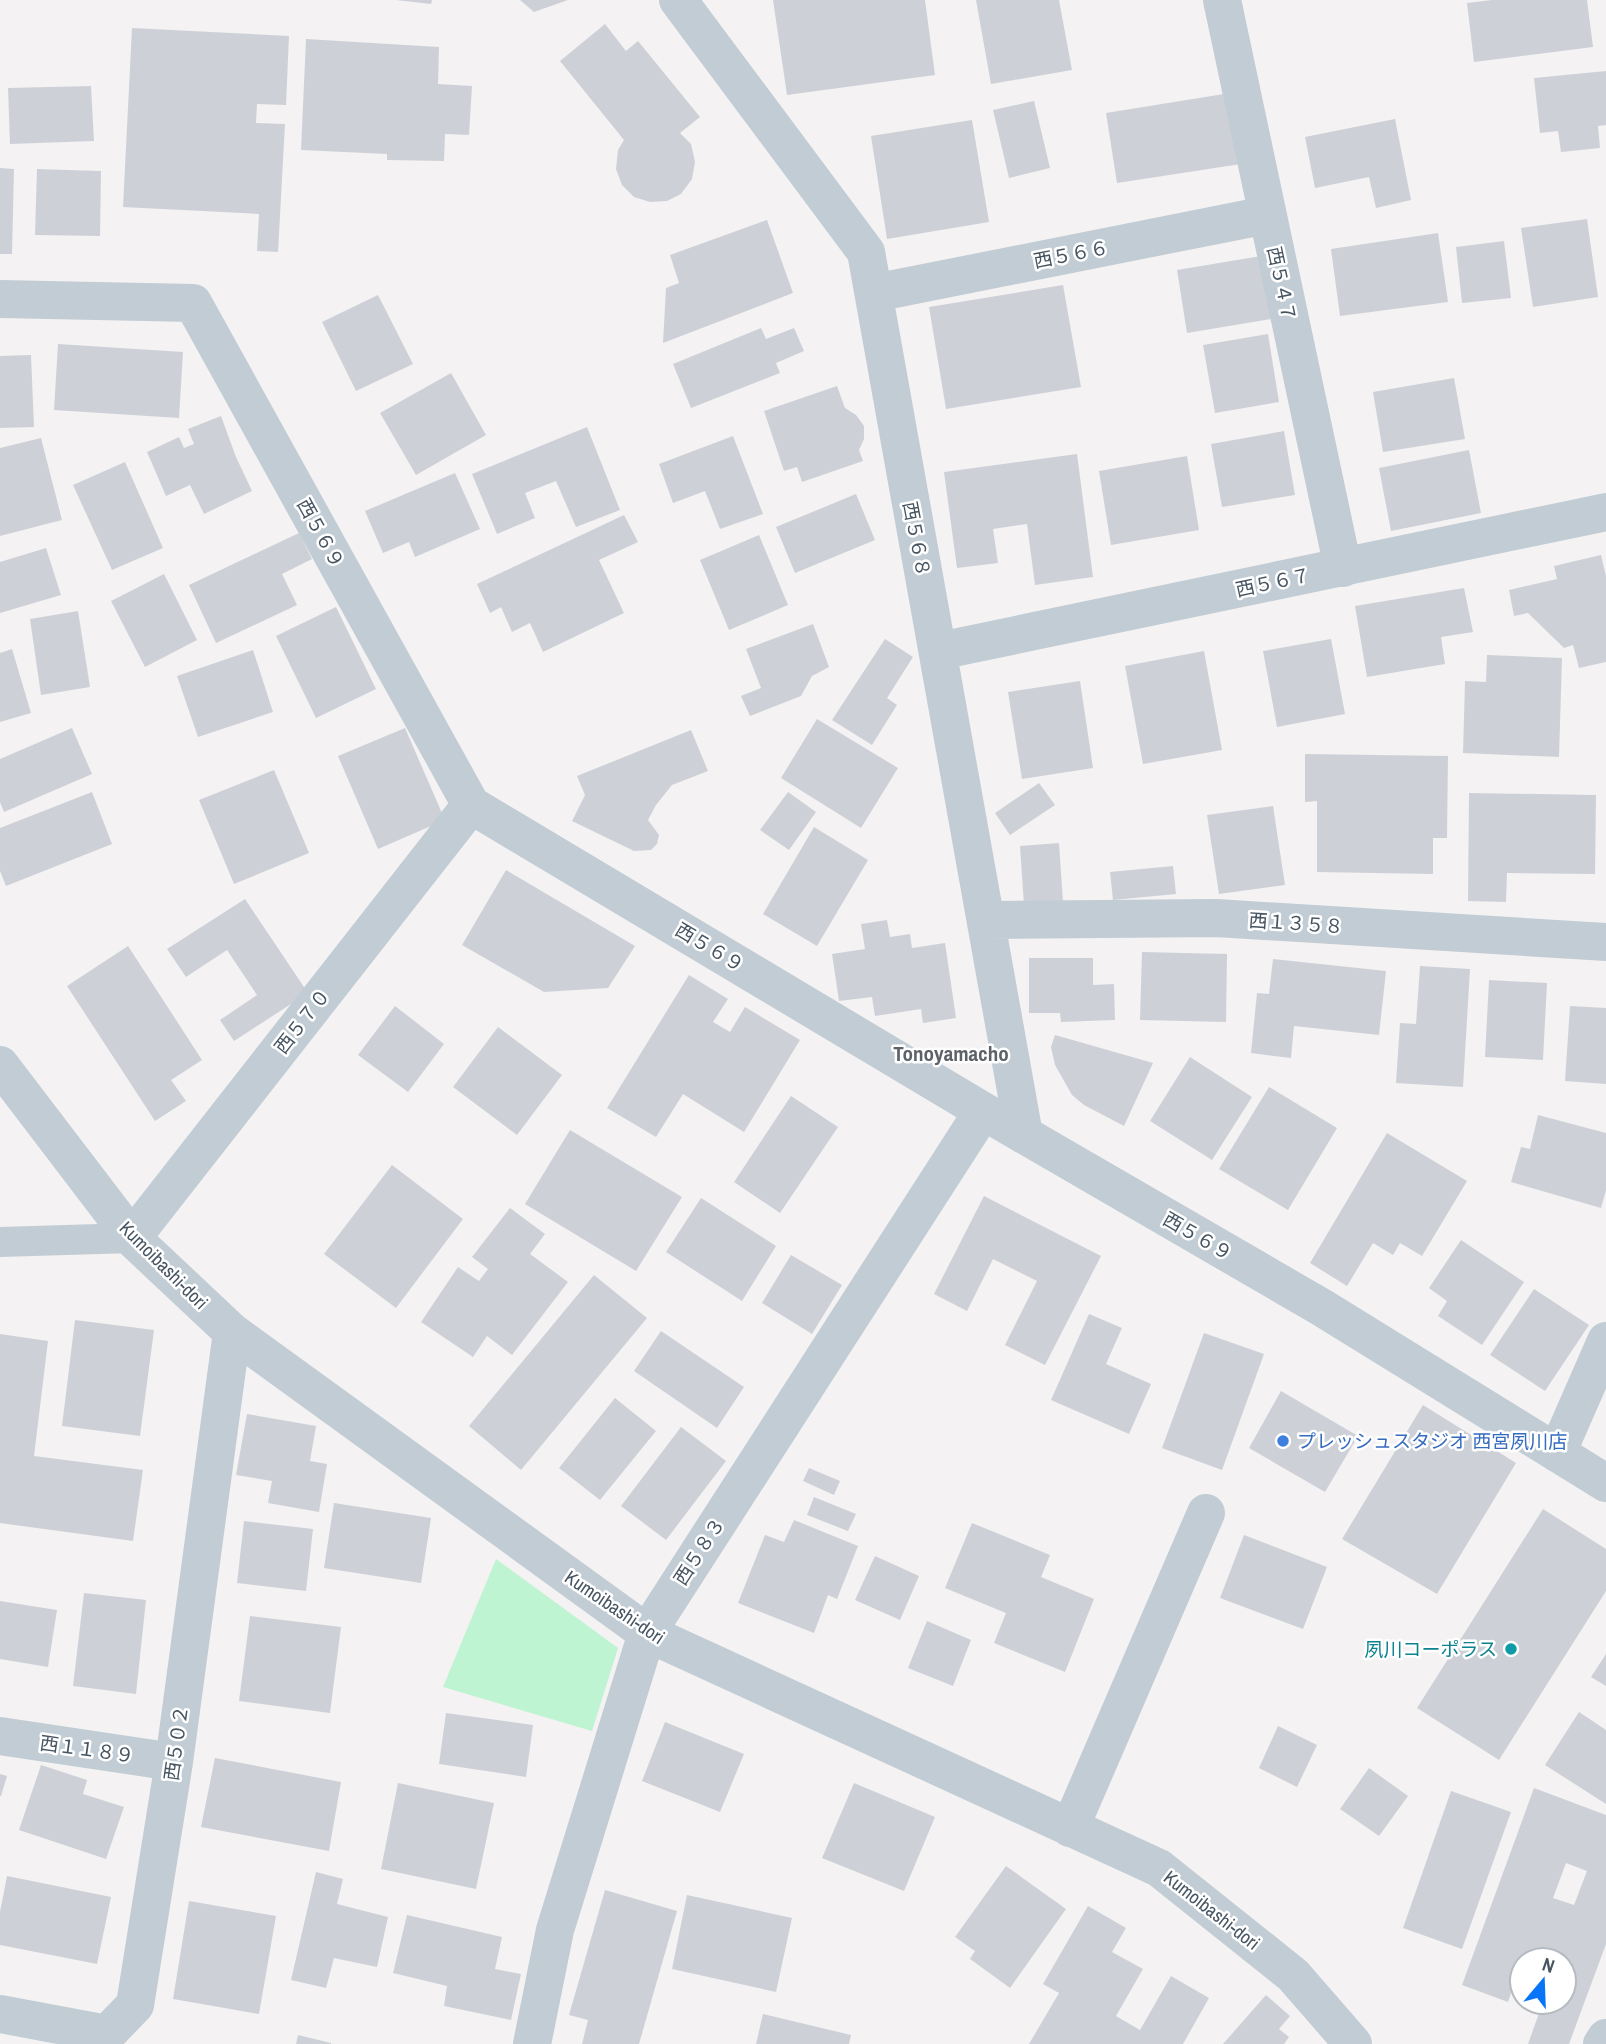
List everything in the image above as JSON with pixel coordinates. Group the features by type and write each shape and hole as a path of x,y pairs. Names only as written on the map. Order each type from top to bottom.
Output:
{"street":[{"name":"西５６８","path":"678,0 866,252 1024,1135"},
{"name":"西５４７","path":"1222,0 1343,568"},
{"name":"西５６６","path":"874,293 1268,215"},
{"name":"西５６９","path":"0,299 193,303 471,804 982,1111 1321,1307 1606,1483"},
{"name":"西５６７","path":"939,651 1606,512"},
{"name":"西５７０","path":"132,1238 471,804"},
{"name":"西１３５８","path":"986,920 1216,918 1606,942"},
{"name":"Kumoibashi-dori","path":"0,1065 132,1238 232,1332 647,1633 1159,1868 1293,1975 1353,2044"},
{"name":"西５８３","path":"532,2044 555,1930 647,1633 982,1111"},
{"name":"西５０２","path":"0,2014 107,2034 135,2005 174,1762 232,1332"},
{"path":"1557,1454 1606,1341"},
{"path":"1070,1828 1206,1513"},
{"name":"西１１８９","path":"0,1736 174,1762"},
{"path":"1602,2044 1606,2038"}],"lane":[{"path":"0,1242 132,1238"}],"green space":[{"path":"496,1559 618,1648 592,1731 443,1687"}],"building":[{"path":"396,0 432,0 431,4"},
{"path":"520,0 568,0 534,12"},
{"path":"773,0 925,0 935,75 787,95"},
{"path":"976,0 1059,0 1072,70 991,84"},
{"path":"1492,0 1587,0 1593,47 1474,62 1467,3"},
{"path":"605,24 626,51 638,41 700,117 680,133 691,144 695,162 692,179 681,194 667,201 650,202 634,197 622,185 616,169 618,150 624,140 560,61"},
{"path":"132,28 289,36 286,105 257,104 256,123 285,124 278,252 257,251 259,214 123,207"},
{"path":"306,39 439,47 438,84 472,86 469,135 445,134 444,161 387,160 387,154 301,150"},
{"path":"1606,71 1606,125 1598,126 1600,148 1561,152 1558,131 1540,133 1534,78"},
{"path":"91,86 94,141 10,144 8,88"},
{"path":"1230,93 1241,164 1117,183 1106,113"},
{"path":"1034,101 1050,168 1009,178 993,110"},
{"path":"1395,119 1411,200 1376,208 1369,177 1315,188 1305,137"},
{"path":"972,120 989,222 887,239 871,136"},
{"path":"0,168 14,169 12,254 0,254"},
{"path":"37,169 101,171 100,236 35,235"},
{"path":"1587,219 1598,297 1533,307 1521,228"},
{"path":"767,220 793,293 663,343 666,288 679,283 670,255"},
{"path":"1438,233 1448,302 1340,316 1331,249"},
{"path":"1504,241 1511,298 1462,303 1456,247"},
{"path":"1261,256 1271,319 1187,333 1177,270"},
{"path":"1063,285 1081,387 946,409 929,307"},
{"path":"378,295 413,364 356,391 322,322"},
{"path":"761,328 766,339 794,328 804,351 776,363 780,373 691,408 673,364"},
{"path":"1268,334 1279,402 1215,413 1203,345"},
{"path":"58,344 183,352 179,418 54,410"},
{"path":"31,355 34,427 0,428 0,356"},
{"path":"451,373 486,435 416,475 380,413"},
{"path":"1454,378 1465,439 1383,452 1373,392"},
{"path":"837,386 845,408 856,415 864,426 864,439 859,450 863,461 802,482 797,467 784,471 764,411"},
{"path":"221,416 252,491 204,514 190,485 166,496 147,452 179,437 184,448 194,444 188,429"},
{"path":"587,427 620,510 576,527 556,481 525,493 535,518 497,534 472,474"},
{"path":"1284,431 1295,495 1222,507 1211,444"},
{"path":"733,436 763,514 720,529 705,491 673,503 659,464"},
{"path":"41,438 62,520 0,536 0,448"},
{"path":"1469,450 1481,513 1391,531 1379,468"},
{"path":"1077,454 1093,577 1035,585 1027,524 993,529 998,563 957,568 944,472"},
{"path":"1187,456 1199,530 1111,545 1099,471"},
{"path":"125,462 163,548 112,570 73,485"},
{"path":"455,473 480,529 415,557 409,542 383,553 365,511"},
{"path":"856,494 875,540 795,573 776,527"},
{"path":"624,515 638,542 599,560 624,613 543,652 530,623 512,632 501,607 490,613 477,584"},
{"path":"299,533 312,559 282,574 297,605 216,643 189,585"},
{"path":"759,535 788,605 729,630 700,560"},
{"path":"46,548 61,595 0,613 0,562"},
{"path":"1601,555 1606,576 1606,662 1579,668 1573,645 1564,648 1528,613 1514,616 1509,590 1557,579 1554,566"},
{"path":"164,574 197,640 145,667 111,601"},
{"path":"1464,588 1473,632 1441,637 1445,664 1367,677 1355,606"},
{"path":"336,607 376,689 316,718 276,636"},
{"path":"78,611 90,687 41,695 30,619"},
{"path":"813,624 829,667 812,676 801,696 750,716 741,696 761,688 746,649"},
{"path":"885,639 913,657 887,698 897,705 872,745 832,720"},
{"path":"1331,639 1345,714 1277,727 1263,651"},
{"path":"12,649 31,713 0,722 0,653"},
{"path":"253,650 273,712 198,737 177,676"},
{"path":"1204,651 1222,750 1143,764 1125,666"},
{"path":"1487,655 1562,658 1559,757 1463,753 1465,681 1486,682"},
{"path":"1080,681 1093,768 1022,779 1008,692"},
{"path":"817,719 898,768 861,828 781,778"},
{"path":"72,728 92,774 4,812 0,802 0,759"},
{"path":"405,728 445,820 378,849 338,756"},
{"path":"691,730 708,771 672,785 656,805 648,820 659,835 657,844 651,850 634,851 572,821 585,795 577,776"},
{"path":"1305,754 1448,756 1447,838 1433,838 1433,874 1317,872 1317,801 1305,802"},
{"path":"274,770 309,853 234,884 199,800"},
{"path":"1039,783 1055,805 1010,835 995,813"},
{"path":"92,792 112,844 6,886 0,871 0,828"},
{"path":"788,792 816,812 789,850 760,830"},
{"path":"1469,793 1596,795 1595,874 1507,873 1506,902 1468,901"},
{"path":"1273,806 1285,885 1219,894 1207,815"},
{"path":"814,827 868,860 817,946 763,914"},
{"path":"1059,843 1063,902 1024,905 1020,846"},
{"path":"1173,866 1176,894 1113,900 1110,872"},
{"path":"506,870 635,946 608,988 544,992 462,945"},
{"path":"245,899 308,993 234,1041 220,1020 257,995 227,950 186,977 167,949"},
{"path":"887,920 890,937 910,934 912,948 945,943 956,1018 923,1023 921,1009 875,1016 872,997 839,1001 832,954 865,949 861,924"},
{"path":"128,946 202,1060 171,1080 186,1101 155,1121 67,986"},
{"path":"1142,952 1227,954 1226,1022 1140,1020"},
{"path":"1029,958 1093,958 1093,985 1114,984 1115,1020 1061,1022 1060,1013 1029,1013"},
{"path":"1273,959 1386,971 1379,1035 1294,1026 1291,1058 1251,1053 1257,993 1269,994"},
{"path":"1420,966 1470,969 1463,1087 1396,1083 1400,1023 1416,1024"},
{"path":"689,975 728,999 713,1022 730,1032 745,1007 800,1040 744,1132 683,1094 656,1137 607,1108"},
{"path":"1489,980 1547,983 1543,1060 1485,1057"},
{"path":"395,1006 444,1044 408,1092 358,1055"},
{"path":"1570,1006 1606,1008 1606,1084 1565,1081"},
{"path":"498,1027 562,1075 517,1135 453,1087"},
{"path":"1055,1035 1153,1063 1124,1126 1084,1105 1072,1095 1055,1065 1051,1047"},
{"path":"1190,1057 1252,1097 1212,1160 1150,1121"},
{"path":"1269,1087 1337,1128 1288,1210 1219,1169"},
{"path":"791,1096 838,1127 780,1213 734,1182"},
{"path":"1538,1115 1606,1133 1606,1190 1601,1208 1511,1182 1521,1147 1530,1149"},
{"path":"570,1130 682,1197 636,1271 525,1204"},
{"path":"1387,1133 1467,1181 1422,1256 1400,1243 1393,1255 1373,1243 1347,1286 1310,1263"},
{"path":"392,1165 463,1219 396,1308 324,1254"},
{"path":"984,1196 1101,1256 1045,1365 1005,1345 1037,1281 993,1259 967,1311 934,1294"},
{"path":"701,1198 776,1246 742,1301 666,1252"},
{"path":"510,1208 545,1234 530,1254 568,1282 512,1355 487,1336 473,1357 421,1322 458,1267 479,1281 488,1269 472,1257"},
{"path":"1461,1240 1524,1282 1482,1345 1438,1316 1447,1301 1429,1288"},
{"path":"791,1255 842,1285 812,1334 762,1303"},
{"path":"594,1275 647,1318 521,1470 469,1426"},
{"path":"1534,1289 1589,1325 1545,1391 1490,1355"},
{"path":"1089,1314 1122,1328 1106,1364 1151,1384 1129,1434 1051,1400"},
{"path":"75,1320 154,1330 140,1436 62,1426"},
{"path":"661,1331 744,1387 717,1428 634,1371"},
{"path":"1204,1333 1264,1354 1222,1470 1162,1448"},
{"path":"0,1334 48,1341 34,1456 143,1470 133,1541 0,1523"},
{"path":"1281,1391 1358,1436 1325,1492 1249,1448"},
{"path":"615,1398 656,1431 600,1500 559,1468"},
{"path":"1423,1405 1516,1463 1437,1594 1342,1539"},
{"path":"247,1414 316,1426 310,1461 327,1464 319,1512 268,1503 272,1481 236,1475"},
{"path":"681,1427 726,1461 666,1540 621,1506"},
{"path":"809,1468 840,1481 834,1495 803,1481"},
{"path":"814,1497 856,1514 848,1531 807,1515"},
{"path":"334,1503 431,1518 421,1583 324,1568"},
{"name":"夙川コーポラス","path":"1543,1509 1606,1549 1606,1591 1499,1760 1417,1708"},
{"path":"794,1520 858,1546 837,1599 828,1595 814,1633 738,1603 765,1535 784,1542"},
{"path":"244,1521 313,1529 306,1591 237,1583"},
{"path":"972,1523 1050,1555 1041,1577 1094,1599 1065,1672 994,1643 1006,1613 945,1588"},
{"path":"1244,1535 1327,1567 1303,1629 1220,1598"},
{"path":"875,1556 919,1576 900,1620 855,1600"},
{"path":"84,1593 146,1600 136,1694 73,1686"},
{"path":"0,1601 57,1610 48,1667 0,1659"},
{"path":"250,1616 341,1627 330,1713 239,1701"},
{"path":"927,1621 971,1640 953,1686 908,1668"},
{"path":"1606,1654 1606,1686 1591,1677"},
{"path":"1579,1712 1606,1730 1606,1804 1545,1765"},
{"path":"446,1713 533,1725 526,1777 439,1764"},
{"path":"665,1722 744,1754 720,1812 642,1781"},
{"path":"1278,1726 1317,1745 1297,1787 1259,1768"},
{"path":"215,1758 341,1782 329,1851 201,1827"},
{"path":"41,1765 87,1780 83,1794 124,1807 106,1859 19,1830"},
{"path":"1369,1768 1408,1796 1379,1836 1340,1809"},
{"path":"0,1774 7,1776 1,1796 0,1796"},
{"path":"398,1783 494,1803 476,1889 381,1869"},
{"path":"854,1783 935,1817 904,1891 822,1858"},
{"path":"1534,1788 1606,1815 1606,1944 1569,2044 1528,2044 1538,2016 1578,2016 1578,1946 1508,1946 1508,2002 1462,1985","holes":["1566,1863 1587,1871 1574,1905 1553,1898"]},
{"path":"1451,1791 1511,1812 1462,1949 1403,1928"},
{"path":"1006,1866 1066,1909 1010,1988 970,1959 975,1951 955,1937"},
{"path":"316,1872 343,1879 337,1904 388,1917 377,1967 334,1958 326,1988 291,1980"},
{"path":"7,1876 111,1897 97,1964 0,1945 0,1912"},
{"path":"605,1890 677,1911 639,2044 582,2044 588,2020 569,2015"},
{"path":"687,1895 792,1918 776,1992 672,1969"},
{"path":"189,1901 276,1916 259,2014 173,1999"},
{"path":"1088,1906 1126,1928 1112,1952 1143,1969 1116,2016 1140,2030 1171,1976 1209,1998 1183,2044 1029,2044 1059,1993 1043,1984"},
{"path":"407,1915 502,1937 495,1969 521,1974 511,2020 444,2006 447,1986 393,1973"},
{"path":"1266,1995 1290,2016 1279,2029 1289,2037 1284,2044 1223,2044"},
{"path":"763,2014 851,2035 849,2044 756,2044"},
{"path":"298,2035 331,2043 331,2044 296,2044"}],"place":[{"name":"プレッシュスタジオ 西宮夙川店","path":"1283,1441"},
{"name":"夙川コーポラス","path":"1511,1649"}],"district":[{"name":"Tonoyamacho","path":"951,1053"}]}
